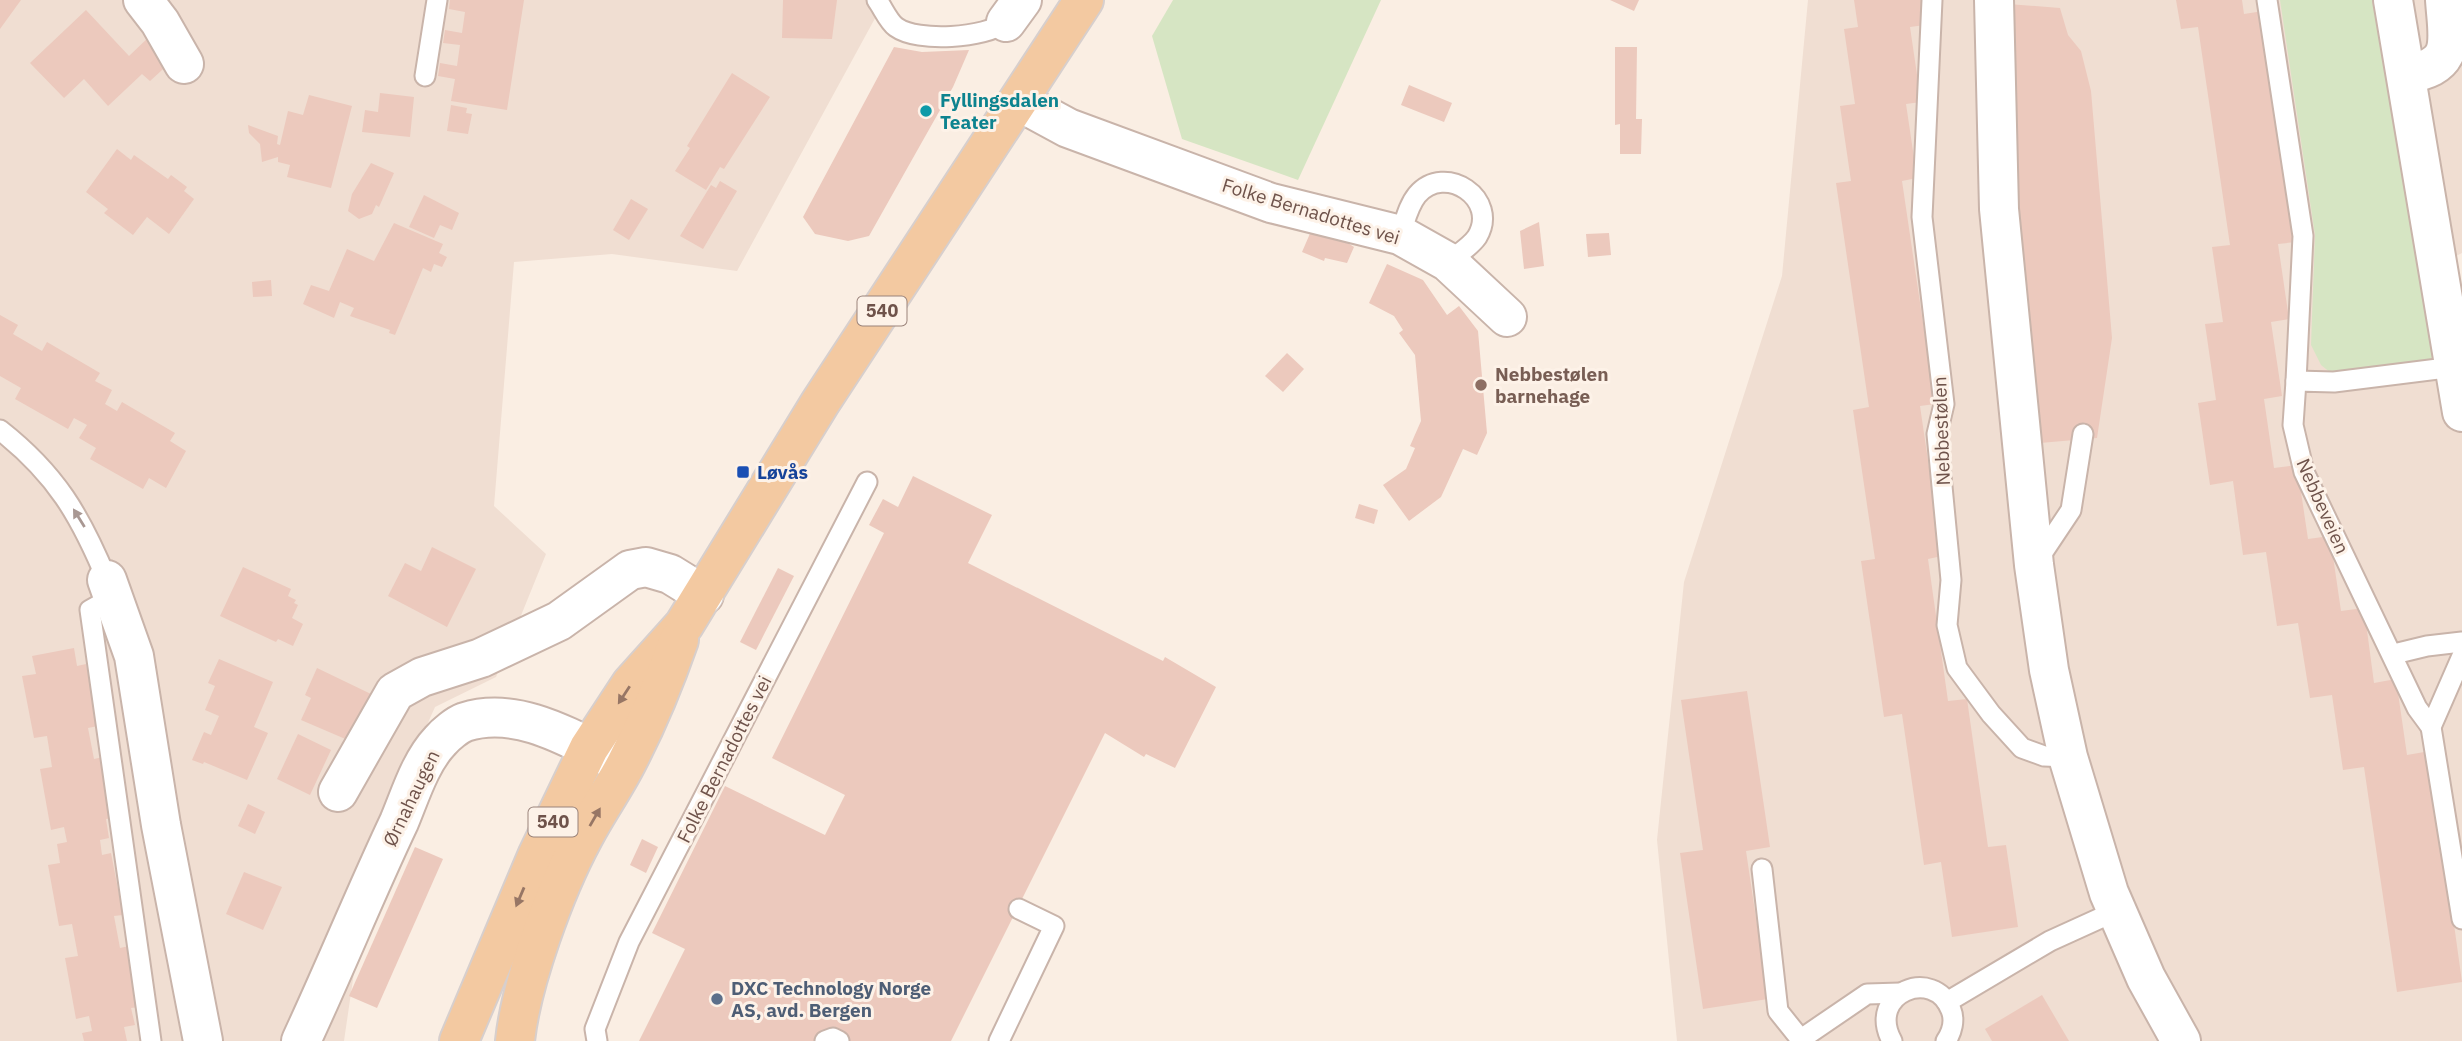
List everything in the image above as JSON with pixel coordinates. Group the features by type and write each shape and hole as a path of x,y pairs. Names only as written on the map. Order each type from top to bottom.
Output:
{"main road":[{"name":"540","path":"459,1041 538,854 589,748 631,684 694,610 820,403 1020,102 1084,0"},
{"name":"540","path":"515,1041 525,986 558,895 582,840 625,765 659,696 694,610"}],"street":[{"path":"143,0 160,22 184,64"},
{"path":"1994,0 1999,209 2034,565 2049,670 2068,757 2116,911 2146,978 2180,1041"},
{"path":"2393,0 2406,74 2447,263 2454,367 2462,412"},
{"path":"2406,74 2427,71 2445,58 2448,34 2445,0"},
{"name":"Folke Bernadottes vei","path":"1020,102 1068,128 1271,203 1400,235 1448,262 1507,317"},
{"path":"338,792 395,692 422,677 481,658 559,621 630,570 646,567 670,574 694,610"},
{"path":"110,588 134,656 160,825 203,1041"},
{"name":"Ørnahaugen","path":"302,1041 420,774 439,741 461,723 507,716 550,729 625,765"}],"lane":[{"path":"425,76 437,0"},
{"path":"877,0 895,26 918,37 982,33 1014,11"},
{"name":"Nebbestølen","path":"1932,0 1922,218 1944,404 1937,434 1951,580 1947,625 1957,668 1991,714 2022,748 2045,757 2068,757"},
{"name":"Nebbeveien","path":"2267,0 2303,236 2293,425 2304,472 2394,654 2417,708 2431,727 2462,919"},
{"path":"1400,235 1415,197 1423,189 1446,181 1458,183 1477,199 1482,223 1471,244 1448,262"},
{"path":"2296,381 2334,382 2454,367"},
{"path":"0,430 53,478 83,523 110,588 90,610 151,1041"},
{"path":"2034,565 2071,510 2082,434"},
{"name":"Folke Bernadottes vei","path":"597,1041 595,1030 629,942 867,482"},
{"path":"2394,654 2427,646 2462,642"},
{"path":"2431,727 2462,656"},
{"path":"1762,869 1778,1012 1801,1040 1867,994 1930,989 1947,1002 1953,1024 1946,1041"},
{"path":"999,1041 1054,926 1019,909"},
{"path":"1947,1002 2050,941 2116,911"},
{"path":"1892,1041 1885,1020 1887,1010 1900,993"},
{"path":"825,1041 833,1038 839,1041"}],"shaded area":[{"path":"0,0 885,0 737,271 612,254 514,262 494,506 546,554 496,677 435,707 372,849 344,1041 0,1041"},
{"path":"1808,0 2462,0 2462,253 2454,257 2462,321 2462,1041 1677,1041 1657,840 1684,582 1782,276"}],"green space":[{"path":"1173,0 1381,0 1298,180 1182,139 1152,36"},
{"path":"2280,0 2372,0 2435,355 2430,359 2331,373 2321,365 2311,345 2315,235"}],"building":[{"path":"0,0 21,0 0,29"},
{"path":"450,0 524,0 507,110 451,101 455,79 438,76 440,63 457,66 460,45 443,43 445,30 462,33 465,12 449,9"},
{"path":"783,0 837,0 832,39 782,38"},
{"path":"1610,0 1639,0 1634,11"},
{"path":"1854,0 1921,0 1925,25 1910,27 1921,102 1906,104 1917,178 1902,181 1935,404 1920,406 1942,556 1928,559 1948,701 1967,699 1988,847 2006,845 2018,927 1952,937 1941,862 1924,865 1902,714 1884,717 1861,561 1875,559 1853,410 1869,407 1836,183 1851,181 1840,106 1855,104 1844,29 1858,27"},
{"path":"2176,0 2242,0 2244,14 2263,11 2296,242 2278,244 2289,319 2271,322 2282,396 2264,399 2274,468 2297,465 2308,539 2330,536 2341,611 2364,608 2374,683 2396,679 2407,755 2430,751 2462,982 2397,992 2364,767 2343,770 2332,695 2310,698 2298,623 2277,626 2266,552 2243,555 2233,481 2210,485 2198,403 2216,400 2205,324 2223,322 2212,247 2230,245 2198,27 2181,29"},
{"path":"2008,4 2060,8 2068,35 2081,51 2091,91 2112,338 2097,438 2040,443 2007,67"},
{"path":"86,10 129,56 150,36 173,60 150,81 142,74 108,106 84,79 64,98 30,63"},
{"path":"894,47 922,52 969,50 953,87 869,236 848,241 815,234 803,217"},
{"path":"1615,47 1637,47 1636,119 1642,119 1641,154 1620,154 1620,124 1615,125"},
{"path":"732,73 770,97 724,169 720,167 706,190 675,171 690,148 687,146"},
{"path":"1409,85 1452,103 1444,122 1401,105"},
{"path":"380,93 414,97 410,137 362,132 365,110 378,112"},
{"path":"309,95 352,106 331,188 287,177 290,165 278,162 278,157 262,162 260,144 249,133 248,125 278,136 277,144 280,145 288,111 303,115"},
{"path":"451,105 467,108 466,113 472,114 468,134 447,131"},
{"path":"117,149 131,160 134,155 168,179 171,175 187,187 184,191 194,199 169,234 147,217 133,235 104,213 108,209 86,192"},
{"path":"371,163 394,173 379,207 376,205 372,214 359,219 348,211 352,194"},
{"path":"720,181 737,191 703,249 680,236 711,185 716,188"},
{"path":"424,195 459,213 452,230 440,225 434,238 409,227"},
{"path":"631,199 648,209 629,240 613,230"},
{"path":"1315,222 1354,247 1347,263 1325,258 1324,261 1302,252"},
{"path":"1539,222 1544,266 1524,269 1520,231"},
{"path":"394,223 443,244 439,253 447,257 442,267 434,264 431,272 423,268 395,335 389,333 390,330 350,316 354,308 340,302 334,318 303,304 311,285 329,291 347,249 374,261"},
{"path":"1609,233 1611,255 1588,257 1586,234"},
{"path":"1387,264 1423,280 1447,315 1459,306 1478,331 1487,433 1477,455 1463,449 1441,497 1409,521 1383,485 1406,469 1415,448 1410,446 1421,421 1415,355 1399,333 1403,330 1394,316 1369,303"},
{"path":"271,280 272,296 253,297 252,282"},
{"path":"0,315 18,325 13,334 42,351 47,342 100,373 95,381 112,390 105,404 117,411 122,402 175,433 170,441 186,451 166,488 149,478 143,489 90,459 96,448 79,438 87,425 74,418 68,429 15,399 21,388 0,376"},
{"path":"1287,353 1304,369 1283,392 1265,376"},
{"path":"913,476 992,515 968,563 1163,661 1165,657 1216,687 1175,768 1146,754 1144,757 1105,733 951,1041 639,1041 685,949 652,933 725,786 825,835 845,795 772,758 884,533 869,525 883,499 898,507"},
{"path":"1359,504 1378,510 1374,524 1355,518"},
{"path":"432,547 476,569 447,627 388,596 405,563 421,571"},
{"path":"243,567 291,589 288,596 296,600 294,603 298,605 292,618 303,624 293,646 278,639 276,642 220,616"},
{"path":"778,568 794,576 756,650 740,642"},
{"path":"74,648 77,666 86,664 98,726 88,728 94,759 103,757 115,818 106,819 109,838 100,840 102,855 111,853 123,915 114,916 120,948 129,946 140,1007 131,1008 135,1025 124,1027 127,1041 84,1041 82,1033 92,1031 89,1016 76,1019 65,958 78,956 72,924 59,926 48,865 60,863 57,844 67,842 64,827 51,830 40,769 52,767 47,736 34,738 22,676 36,674 32,656"},
{"path":"219,659 273,682 254,727 268,733 247,780 204,762 203,764 192,760 204,732 211,735 219,716 205,710 215,686 208,683"},
{"path":"317,668 371,694 350,741 301,720 311,698 305,695"},
{"path":"1747,691 1770,847 1746,851 1768,999 1703,1009 1680,853 1703,850 1681,700"},
{"path":"298,734 331,750 310,795 277,779"},
{"path":"248,804 265,812 255,834 238,826"},
{"path":"642,839 658,847 646,873 630,865"},
{"path":"415,847 443,859 377,1008 349,996"},
{"path":"244,872 282,887 263,930 226,914"},
{"path":"2042,995 2069,1041 1992,1041 1985,1029"}],"place":[{"name":"Fyllingsdalen Teater","path":"926,111"},
{"name":"Nebbestølen barnehage","path":"1481,385"},
{"name":"Løvås","path":"743,472"},
{"name":"DXC Technology Norge AS, avd. Bergen","path":"717,999"}]}
